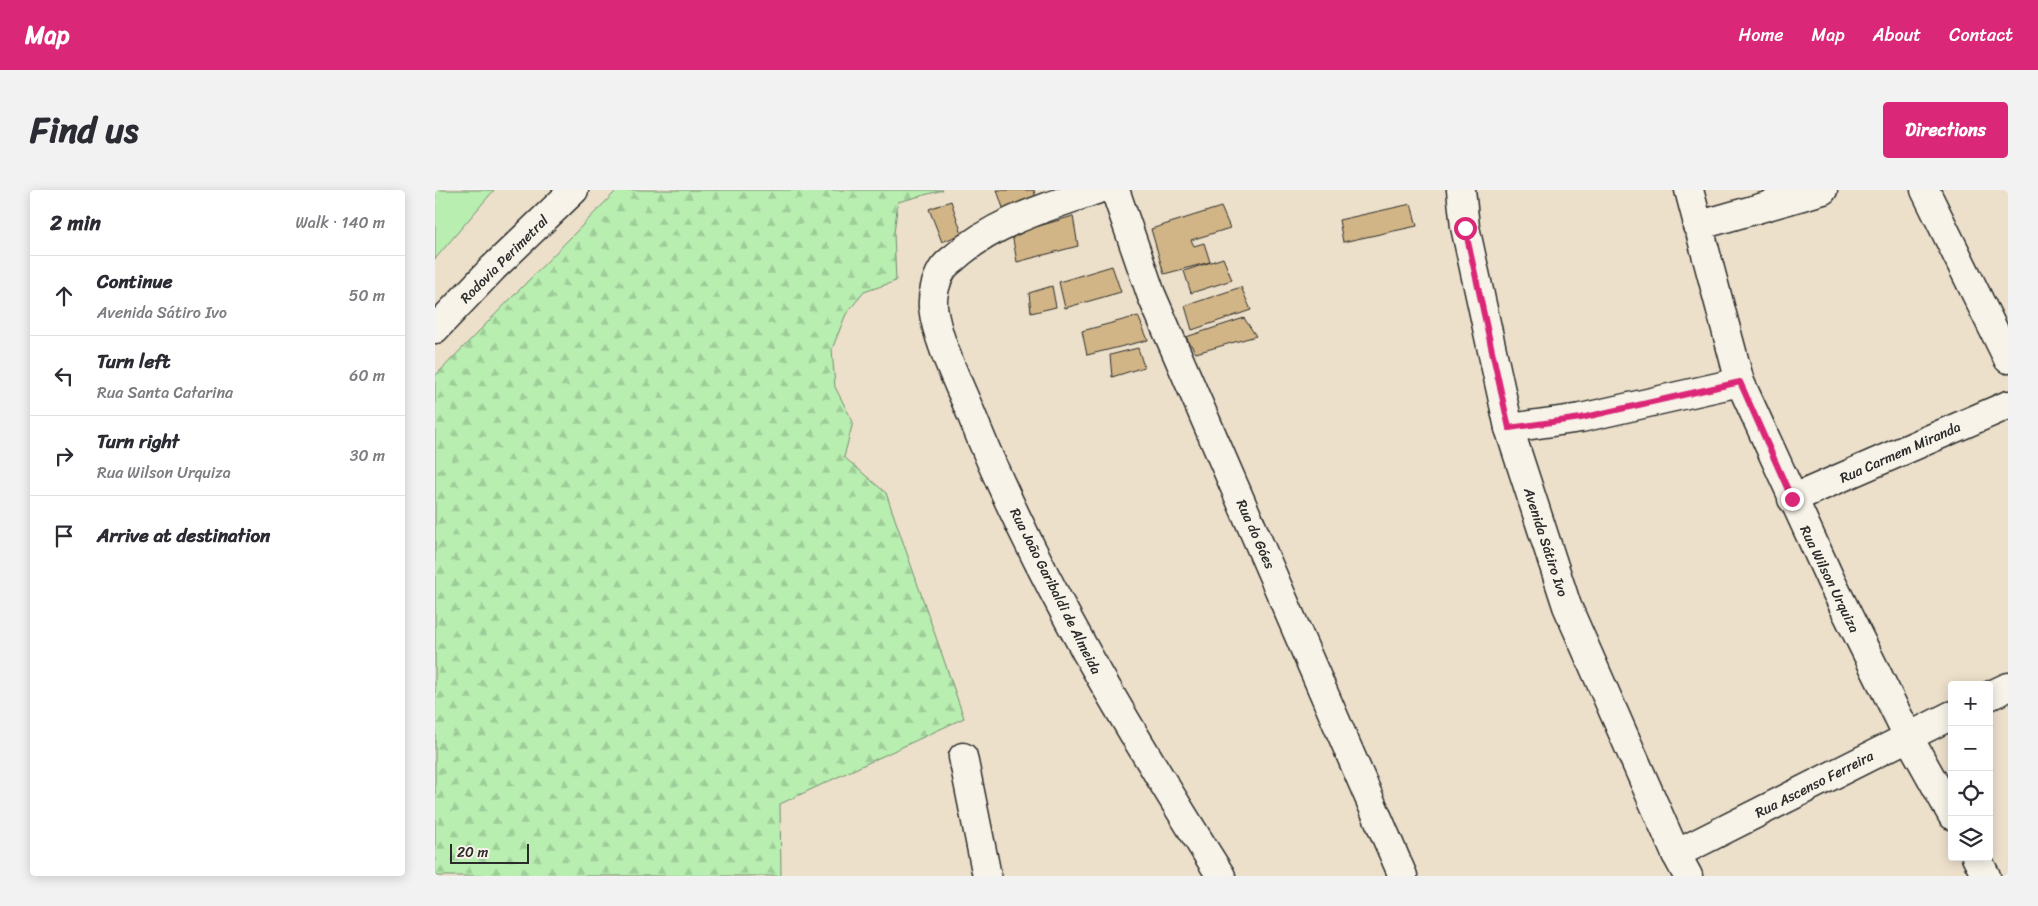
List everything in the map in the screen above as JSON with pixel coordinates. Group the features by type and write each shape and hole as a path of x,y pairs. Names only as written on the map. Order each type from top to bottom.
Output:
{"street":[{"name":"Rodovia Perimetral","path":"435,329 493,268 574,190"},
{"name":"Rua João Garibaldi de Almeida","path":"1097,190 1029,212 970,244 942,268 935,287 933,306 946,352 990,461 1070,625 1137,743 1221,876"},
{"name":"Rua do Góes","path":"1115,190 1151,294 1403,876"},
{"name":"Avenida Sátiro Ivo","path":"1461,190 1465,228 1509,428 1567,606 1682,865"},
{"name":"Rua Wilson Urquiza","path":"1689,190 1697,226 1740,382 1792,499 1908,736 1948,808"},
{"path":"1697,226 1823,190"},
{"path":"1925,190 2008,359"},
{"path":"1509,428 1581,418 1740,382"},
{"name":"Rua Carmem Miranda","path":"1792,499 2008,404"},
{"path":"1993,694 2008,687"},
{"name":"Rua Ascenso Ferreira","path":"1682,865 1908,736 1948,717"},
{"path":"963,757 987,876"},
{"path":"1978,861 1986,876"}],"green space":[{"path":"435,190 494,190 435,259"},
{"path":"617,190 943,190 898,202 894,233 896,281 864,292 846,314 832,349 835,387 853,422 844,457 886,493 964,718 780,804 781,876 435,876 435,376"}],"building":[{"path":"997,190 1034,190 1037,203 1004,211"},
{"path":"951,201 962,234 942,242 929,209"},
{"path":"1411,204 1417,226 1343,242 1339,220"},
{"path":"1221,207 1230,228 1191,240 1194,246 1204,243 1210,262 1164,274 1151,229"},
{"path":"1073,216 1078,246 1017,262 1012,234"},
{"path":"1223,258 1232,280 1191,293 1184,271"},
{"path":"1112,266 1121,292 1065,308 1059,282"},
{"path":"1052,286 1056,307 1031,313 1029,293"},
{"path":"1241,287 1251,310 1192,330 1185,306"},
{"path":"1138,316 1148,340 1087,355 1082,331"},
{"path":"1244,318 1256,336 1196,353 1186,337"},
{"path":"1138,348 1144,367 1112,377 1110,355"}],"route":[{"path":"1465,228 1509,428 1581,418 1740,382 1792,499"}]}
